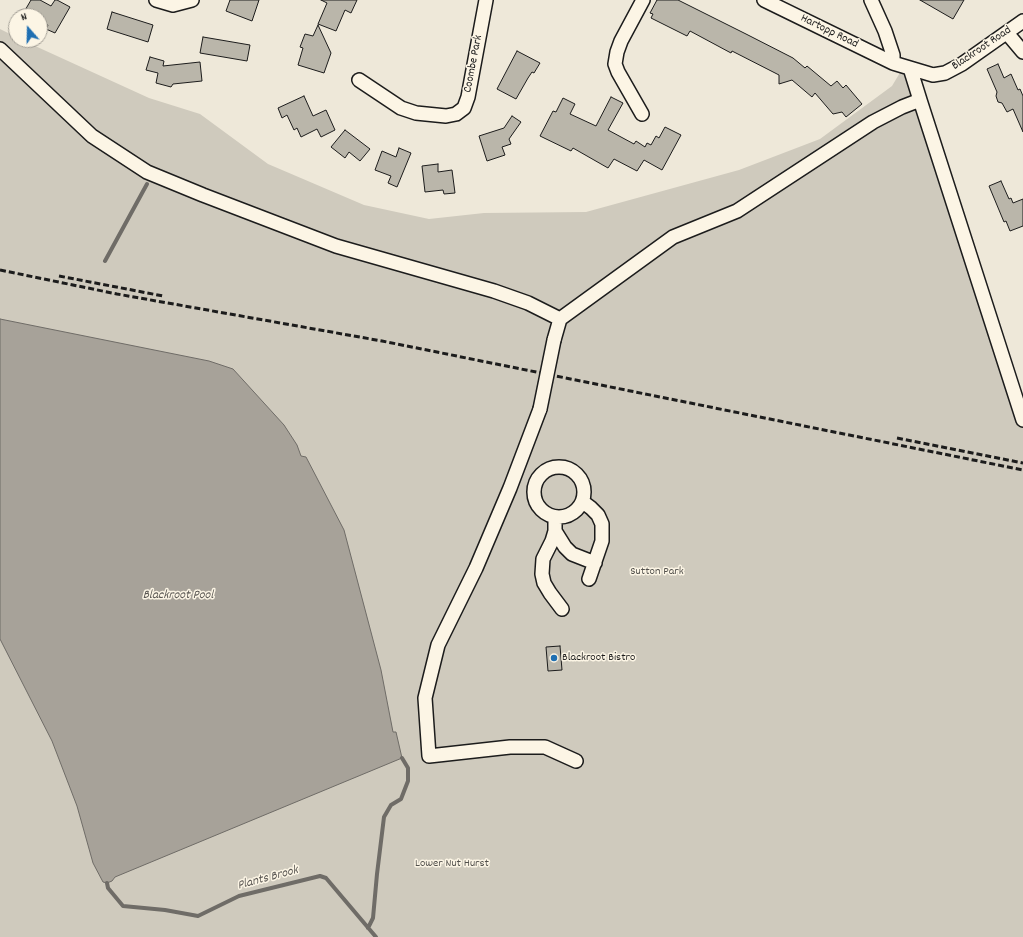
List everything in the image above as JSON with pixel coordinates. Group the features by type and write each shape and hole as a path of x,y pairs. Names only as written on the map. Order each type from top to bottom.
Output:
{"street":[{"path":"156,0 173,5 192,0"},
{"name":"Coombe Park","path":"359,80 401,108 416,113 446,116 456,114 464,108 468,97 486,0"},
{"path":"642,114 615,64 621,41 643,0"},
{"name":"Hartopp Road","path":"764,0 893,63"},
{"path":"871,0 885,31 893,56 893,63"},
{"name":"Blackroot Road","path":"893,63 933,75 945,73 962,64 1023,21"},
{"path":"1006,33 1023,52"},
{"path":"0,48 92,136 147,172 336,246 494,291 528,303 560,319"},
{"path":"910,68 1023,420"},
{"path":"576,761 545,747 510,747 429,756 425,698 438,645 476,568 517,470 540,409 554,340 560,319 673,237 737,211 873,122 902,107 920,100"},
{"path":"558,466 567,468 575,471 581,478 585,494 583,502 578,510 571,515 555,517 541,510 536,503 534,487 542,473 550,468 558,466"},
{"path":"517,470 537,480"},
{"path":"583,502 598,515 602,524 602,541 589,579"},
{"path":"555,517 555,531 543,559 542,574 547,588 562,609"},
{"path":"555,531 565,547 572,554 594,563"}],"green space":[{"name":"Sutton Park","path":"0,29 8,33 8,48 40,48 149,98 200,114 268,164 364,205 429,219 484,213 586,212 739,170 820,139 892,86 901,71 920,79 1023,399 1023,937 0,937"}],"water":[{"name":"Blackroot Pool","path":"0,319 209,361 233,369 284,425 297,445 301,456 306,457 344,530 381,670 393,732 396,732 402,758 115,877 112,881 107,883 103,882 93,863 77,806 52,741 0,639"}],"building":[{"path":"31,0 40,0 51,6 55,0 57,0 70,7 55,33 48,30 48,8 26,8"},
{"path":"230,0 259,0 252,21 226,11"},
{"path":"321,0 357,0 351,13 345,10 336,31 318,24 327,3"},
{"path":"657,0 678,0 746,34 793,58 805,68 807,66 831,86 837,81 843,88 846,85 862,104 846,117 842,112 833,114 815,93 812,97 792,80 779,84 779,75 732,51 731,53 690,31 687,36 651,18 653,14 650,13"},
{"path":"920,0 964,0 953,19"},
{"path":"112,12 153,25 148,42 107,29"},
{"path":"318,25 331,53 324,73 298,65 303,48 300,47 305,34 313,36"},
{"path":"203,37 250,45 247,61 200,53"},
{"path":"517,51 540,63 534,73 532,72 528,78 516,99 497,89"},
{"path":"150,57 164,61 163,66 200,62 202,81 173,84 171,87 156,83 158,73 146,70"},
{"path":"998,64 1004,78 1011,74 1018,90 1020,89 1023,96 1023,132 1013,109 1007,112 1002,103 998,102 996,96 997,92 987,69"},
{"path":"304,96 313,116 326,110 335,130 321,137 317,129 301,137 297,128 294,130 287,115 282,118 278,108"},
{"path":"611,97 623,103 608,130 634,144 636,141 645,147 647,143 651,145 656,136 659,138 665,127 681,135 662,170 644,160 637,171 614,159 608,168 573,148 571,151 540,136 553,111 556,112 563,98 575,104 570,114 596,126"},
{"path":"512,116 521,122 509,139 511,144 502,147 505,155 487,161 479,136 504,128"},
{"path":"345,130 370,149 360,161 349,152 345,158 331,147"},
{"path":"399,148 411,153 397,187 388,183 391,176 375,170 382,151 396,157"},
{"path":"438,164 438,172 452,170 455,193 444,194 443,190 425,192 422,166"},
{"path":"1001,181 1009,199 1011,198 1013,203 1023,199 1023,226 1010,231 1006,221 1004,222 989,186"},
{"name":"Blackroot Bistro","path":"560,646 562,670 548,671 546,647"}],"waterway":[{"path":"105,261 147,184"},
{"path":"368,928 373,918 384,817 391,805 401,799 408,781 408,768 402,758"},
{"name":"Plants Brook","path":"107,883 108,888 123,906 165,910 198,916 239,896 320,876 326,878 376,937"}],"railway":[{"path":"0,270 117,294 382,341 1023,470"},
{"path":"59,276 163,296"},
{"path":"897,438 1023,463"}],"place":[{"name":"Blackroot Bistro","path":"554,658"}],"park label":[{"name":"Lower Nut Hurst","path":"452,864"}]}
